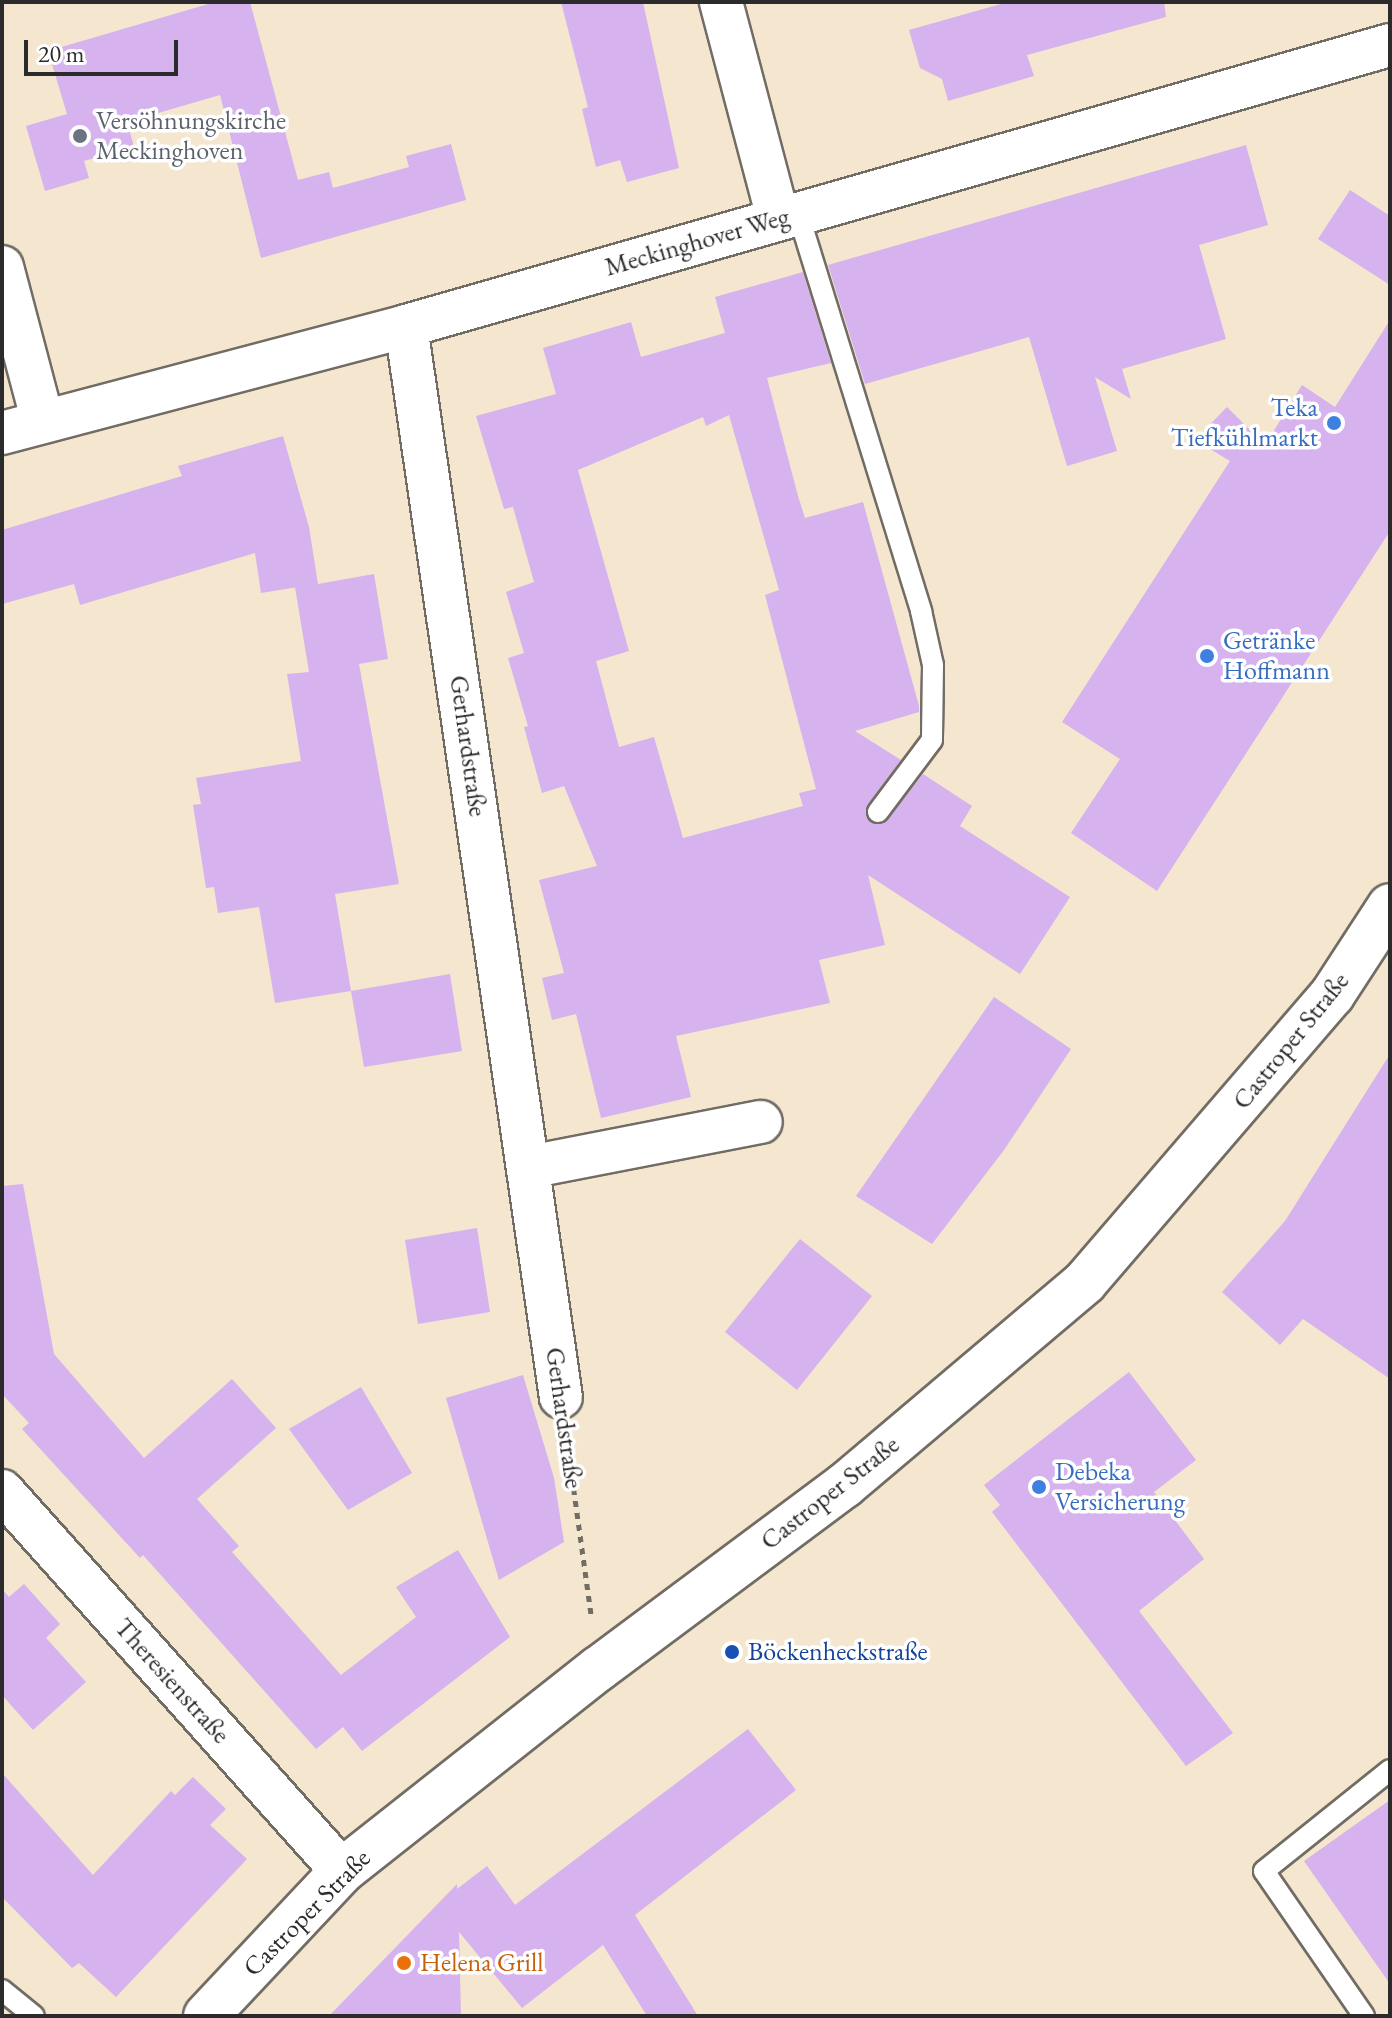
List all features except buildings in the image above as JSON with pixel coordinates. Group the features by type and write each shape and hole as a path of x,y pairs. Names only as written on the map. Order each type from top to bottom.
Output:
{"main road":[{"name":"Castroper Straße","path":"206,2016 342,1871 598,1669 845,1485 1085,1282 1332,995 1390,906"}],"street":[{"path":"721,2 788,215"},
{"name":"Meckinghover Weg","path":"2,433 406,326 1390,45"},
{"path":"2,267 43,422"},
{"name":"Gerhardstraße","path":"406,326 561,1397"},
{"path":"529,1167 761,1122"},
{"name":"Theresienstraße","path":"2,1491 342,1871"}],"lane":[{"path":"788,215 921,611 933,665 932,740 878,812"},
{"path":"1364,2016 1264,1871 1390,1770"},
{"path":"2,1990 34,2016"}],"path":[{"name":"Gerhardstraße","path":"561,1397 598,1669"}],"place":[{"name":"Versöhnungskirche Meckinghoven","path":"80,136"},
{"name":"Teka Tiefkühlmarkt","path":"1334,423"},
{"name":"Getränke Hoffmann","path":"1207,656"},
{"name":"Debeka Versicherung","path":"1039,1487"},
{"name":"Böckenheckstraße","path":"732,1652"},
{"name":"Helena Grill","path":"404,1963"}]}
